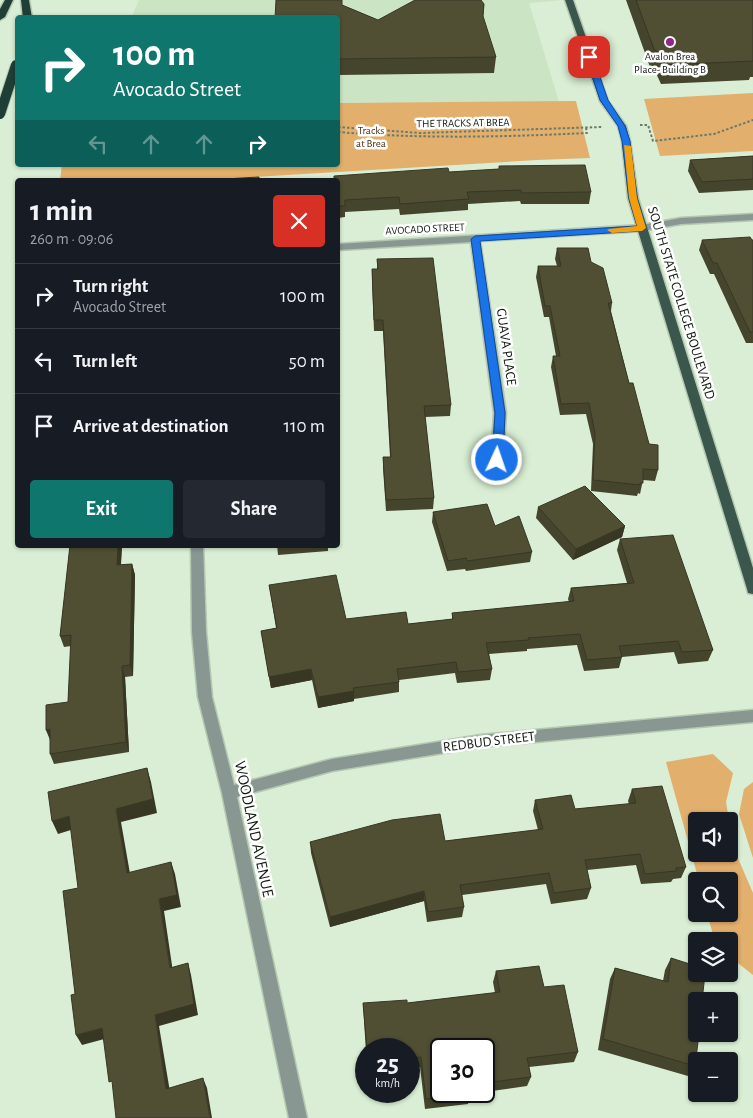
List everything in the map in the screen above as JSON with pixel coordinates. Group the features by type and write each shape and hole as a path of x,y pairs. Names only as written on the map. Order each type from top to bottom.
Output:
{"highway":[{"path":"0,17 9,0"},
{"path":"25,0 28,15"},
{"path":"0,114 15,68"}],"main road":[{"name":"SOUTH STATE COLLEGE BOULEVARD","path":"569,0 604,100 622,126 626,141 633,198 753,590"}],"street":[{"name":"AVOCADO STREET","path":"340,247 642,228 681,221 753,217"},
{"name":"GUAVA PLACE","path":"475,239 500,413 497,460"},
{"name":"WOODLAND AVENUE","path":"197,548 199,632 205,698 229,793 298,1118"},
{"name":"REDBUD STREET","path":"229,793 332,765 481,741 753,716"}],"path":[{"path":"648,125 653,140 666,140 714,134 753,120"},
{"name":"THE TRACKS AT BREA","path":"340,127 420,133 590,128"},
{"path":"340,132 406,138 471,138 587,132 586,128"}],"shaded area":[{"path":"139,0 564,0 529,3 559,102 340,103 340,15 132,15"}],"green space":[{"path":"753,93 753,151 660,156 644,99"},
{"name":"Tracks at Brea","path":"576,101 590,158 239,178 60,178 62,167 340,167 340,103"},
{"path":"713,754 733,773 726,802 728,812 688,812 688,841 666,762"},
{"path":"753,782 753,858 739,814 744,789"},
{"path":"738,858 753,893 753,975 738,963 738,932 712,932 709,922 738,922 738,872 697,872 694,862 738,862"}],"building":[{"path":"276,0 342,0 342,5 378,20 415,0 481,0 484,4 483,16 496,57 340,59 340,15 275,15"},
{"name":"Avalon Brea Place- Building B","path":"636,0 753,0 753,61 664,65 659,53 654,49"},
{"path":"753,156 753,179 702,182 690,160"},
{"path":"585,165 591,192 522,193 521,190 467,192 469,199 400,204 399,197 345,200 345,206 340,206 340,178 334,178 334,176 448,168 449,172 499,169 499,166"},
{"path":"750,237 753,240 753,332 750,332 717,263 713,263 702,240"},
{"path":"557,248 588,248 591,262 603,268 612,303 608,303 629,383 633,383 649,444 658,445 658,470 643,469 643,483 640,483 640,485 593,480 595,433 589,403 561,404 553,356 560,356 550,306 545,306 538,266 561,266"},
{"path":"433,258 451,405 424,406 434,498 386,500 383,457 391,457 383,320 374,320 372,269 378,269 377,259"},
{"path":"585,486 625,526 576,549 538,507"},
{"path":"487,504 495,526 519,516 532,552 467,561 466,558 448,561 433,512"},
{"path":"673,535 713,650 682,652 678,641 619,646 622,657 587,660 580,634 486,643 492,669 458,672 456,662 397,669 399,682 353,688 354,691 318,697 311,669 269,677 261,631 277,628 269,585 336,575 346,619 406,612 408,624 453,619 452,613 574,601 571,588 634,583 620,539"},
{"path":"70,548 118,548 117,565 132,564 130,665 122,666 126,742 50,754 50,729 46,730 46,705 68,702 71,635 60,636"},
{"path":"147,768 153,799 116,809 127,873 171,862 177,895 159,899 170,968 188,963 194,1004 155,1015 166,1089 203,1078 210,1118 116,1118 112,1081 109,1082 102,1028 76,1035 71,995 75,994 63,891 78,888 69,816 52,821 48,792"},
{"path":"662,786 686,867 676,868 676,871 645,874 640,854 585,860 591,888 554,893 549,873 460,885 464,907 428,912 424,891 330,917 310,842 392,820 440,814 445,841 543,829 535,800 571,795 575,809 636,803 632,789"},
{"path":"671,958 688,963 688,982 704,982 703,992 688,992 688,1042 698,1042 697,1052 688,1052 688,1064 603,1039 615,968 668,982"},
{"path":"539,966 544,987 564,985 578,1052 527,1058 531,1077 495,1082 495,1038 430,1038 430,1099 426,1099 420,1057 420,1038 366,1038 363,1003 407,1000 407,1003 500,992 496,971"}],"slow traffic":[{"path":"612,230 642,228 633,198 627,146"}],"place":[{"name":"Avalon Brea Place- Building B","path":"670,42"}],"route":[{"path":"497,460 500,413 475,239 642,228 633,198 626,141 622,126 604,100 589,57"}]}
